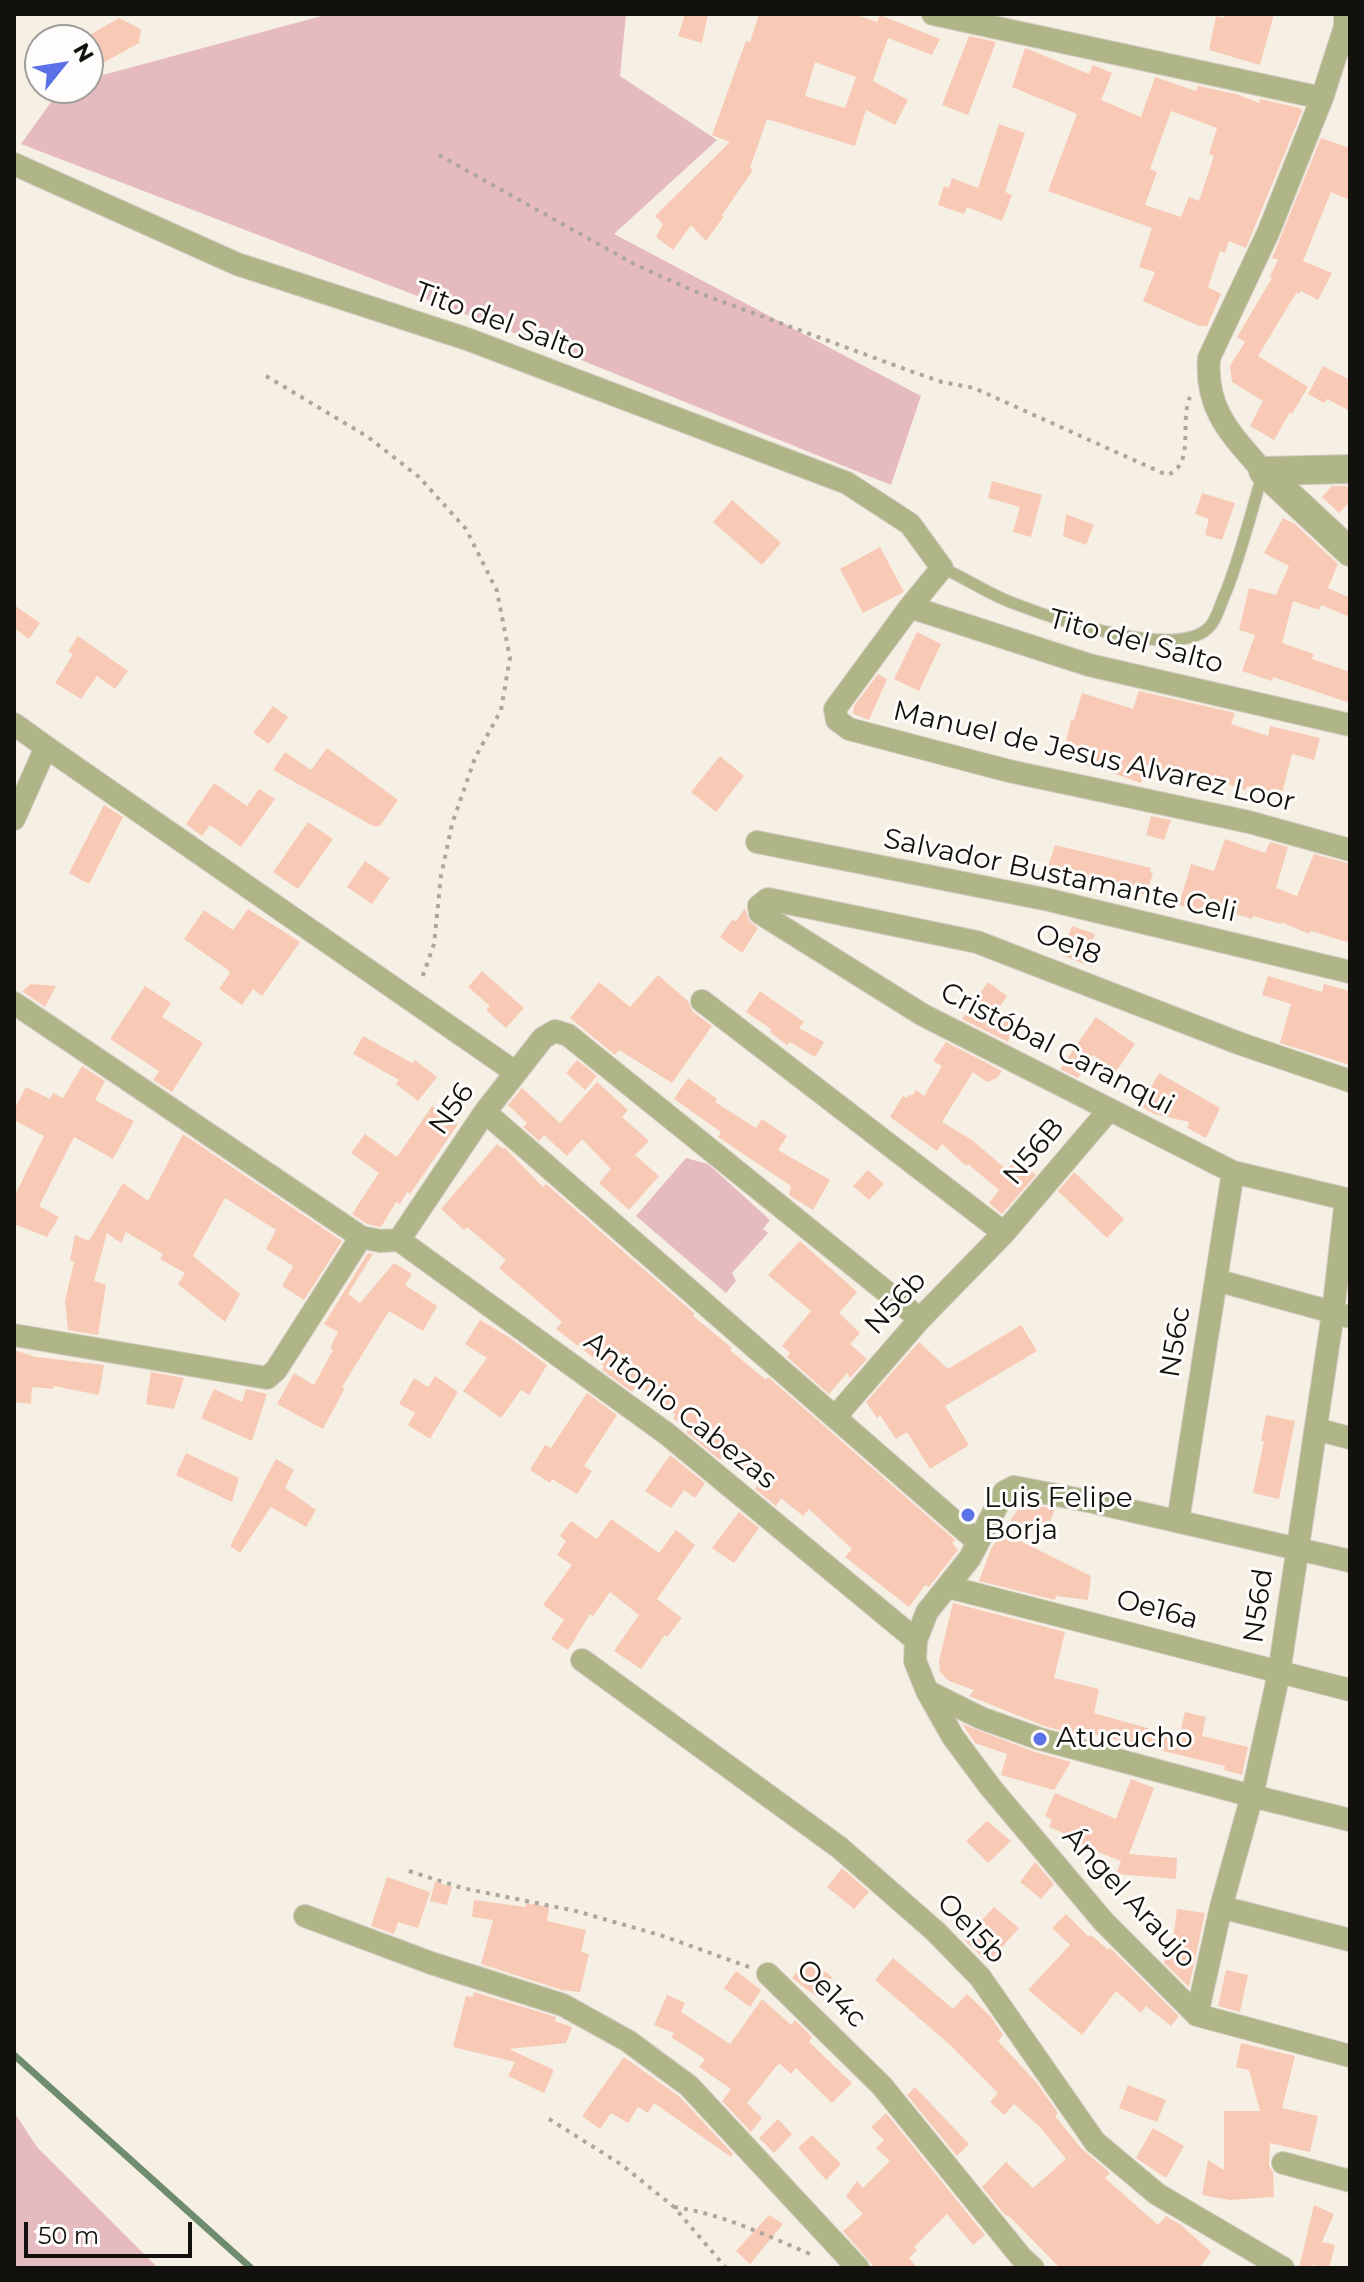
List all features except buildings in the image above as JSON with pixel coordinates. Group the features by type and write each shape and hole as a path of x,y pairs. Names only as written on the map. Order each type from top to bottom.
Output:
{"street":[{"path":"933,14 1012,22 1322,98"},
{"path":"1345,14 1345,27 1322,98 1268,233 1209,358 1208,377 1212,402 1227,429 1263,471 1350,552"},
{"name":"Tito del Salto","path":"14,164 237,264 467,339 847,483 910,524 942,568"},
{"path":"1263,471 1350,469"},
{"path":"910,607 942,568"},
{"name":"Tito del Salto","path":"910,607 1089,665 1350,725"},
{"name":"Manuel de Jesus Alvarez Loor","path":"910,607 835,709 837,720 849,729 1009,771 1249,822 1350,850"},
{"path":"14,724 515,1072"},
{"path":"14,819 46,747"},
{"name":"Salvador Bustamante Celi","path":"757,842 1049,900 1350,972"},
{"name":"Oe18","path":"759,906 768,899 977,942 1241,1044 1350,1081"},
{"name":"Cristóbal Caranqui","path":"759,906 760,913 923,1015 1233,1172 1348,1200"},
{"path":"702,1001 1004,1233"},
{"path":"14,1003 361,1237 380,1241 399,1240"},
{"name":"N56","path":"399,1240 485,1112 543,1038 555,1031 568,1035 920,1319"},
{"name":"N56B","path":"1004,1233 1109,1110"},
{"path":"485,1112 978,1542"},
{"name":"N56c","path":"1178,1521 1233,1172"},
{"name":"N56d","path":"1197,2015 1221,1907 1252,1796 1279,1673 1316,1429 1342,1315 1348,1200"},
{"name":"N56b","path":"836,1416 920,1319 1004,1233"},
{"path":"14,1335 267,1378 276,1370 361,1237"},
{"name":"Antonio Cabezas","path":"399,1240 667,1434 916,1640"},
{"path":"1216,1280 1342,1315"},
{"path":"1316,1429 1350,1438"},
{"path":"1350,1561 1014,1487 1004,1492 978,1542 927,1612 916,1640 915,1661 927,1691 981,1718 1040,1739 1350,1820"},
{"name":"Oe16a","path":"948,1587 1350,1690"},
{"name":"Oe15b","path":"582,1660 840,1848 935,1931 980,1977 1095,2142 1157,2194 1283,2268"},
{"name":"Ángel Araujo","path":"927,1691 953,1737 991,1788 1104,1922 1197,2015 1350,2056"},
{"path":"1221,1907 1350,1940"},
{"path":"305,1916 431,1963 563,2005 628,2041 689,2086 858,2268"},
{"name":"Oe14c","path":"768,1974 882,2086 1033,2268"},
{"path":"1283,2163 1350,2181"}],"lane":[{"path":"942,568 1010,602 1057,618 1143,640 1184,639 1203,634 1213,623 1242,550 1263,471"}],"path":[{"path":"439,155 634,264 696,292 910,371 982,391 1167,475 1177,472 1183,463 1187,403 1194,388 1208,377"},
{"path":"266,376 368,437 419,477 466,529 497,591 510,658 501,710 475,758 452,824 441,876 434,944 414,1002"},
{"name":"Oe14c","path":"409,1871 462,1888 576,1911 663,1936 768,1974"},
{"path":"549,2119 622,2165 674,2207 726,2268"},
{"path":"674,2207 701,2210 822,2258"}],"shaded area":[{"path":"329,14 626,14 620,76 717,140 614,234 921,396 891,485 514,333 21,144 50,104 104,104 104,75"},
{"path":"686,1158 708,1164 770,1220 763,1229 768,1233 732,1273 736,1281 726,1293 636,1216"},
{"path":"14,2112 37,2147 158,2268 14,2268"}],"waterway":[{"path":"14,2055 251,2268"}],"place":[{"name":"Luis Felipe Borja","path":"968,1515"},
{"name":"Atucucho","path":"1040,1739"}]}
